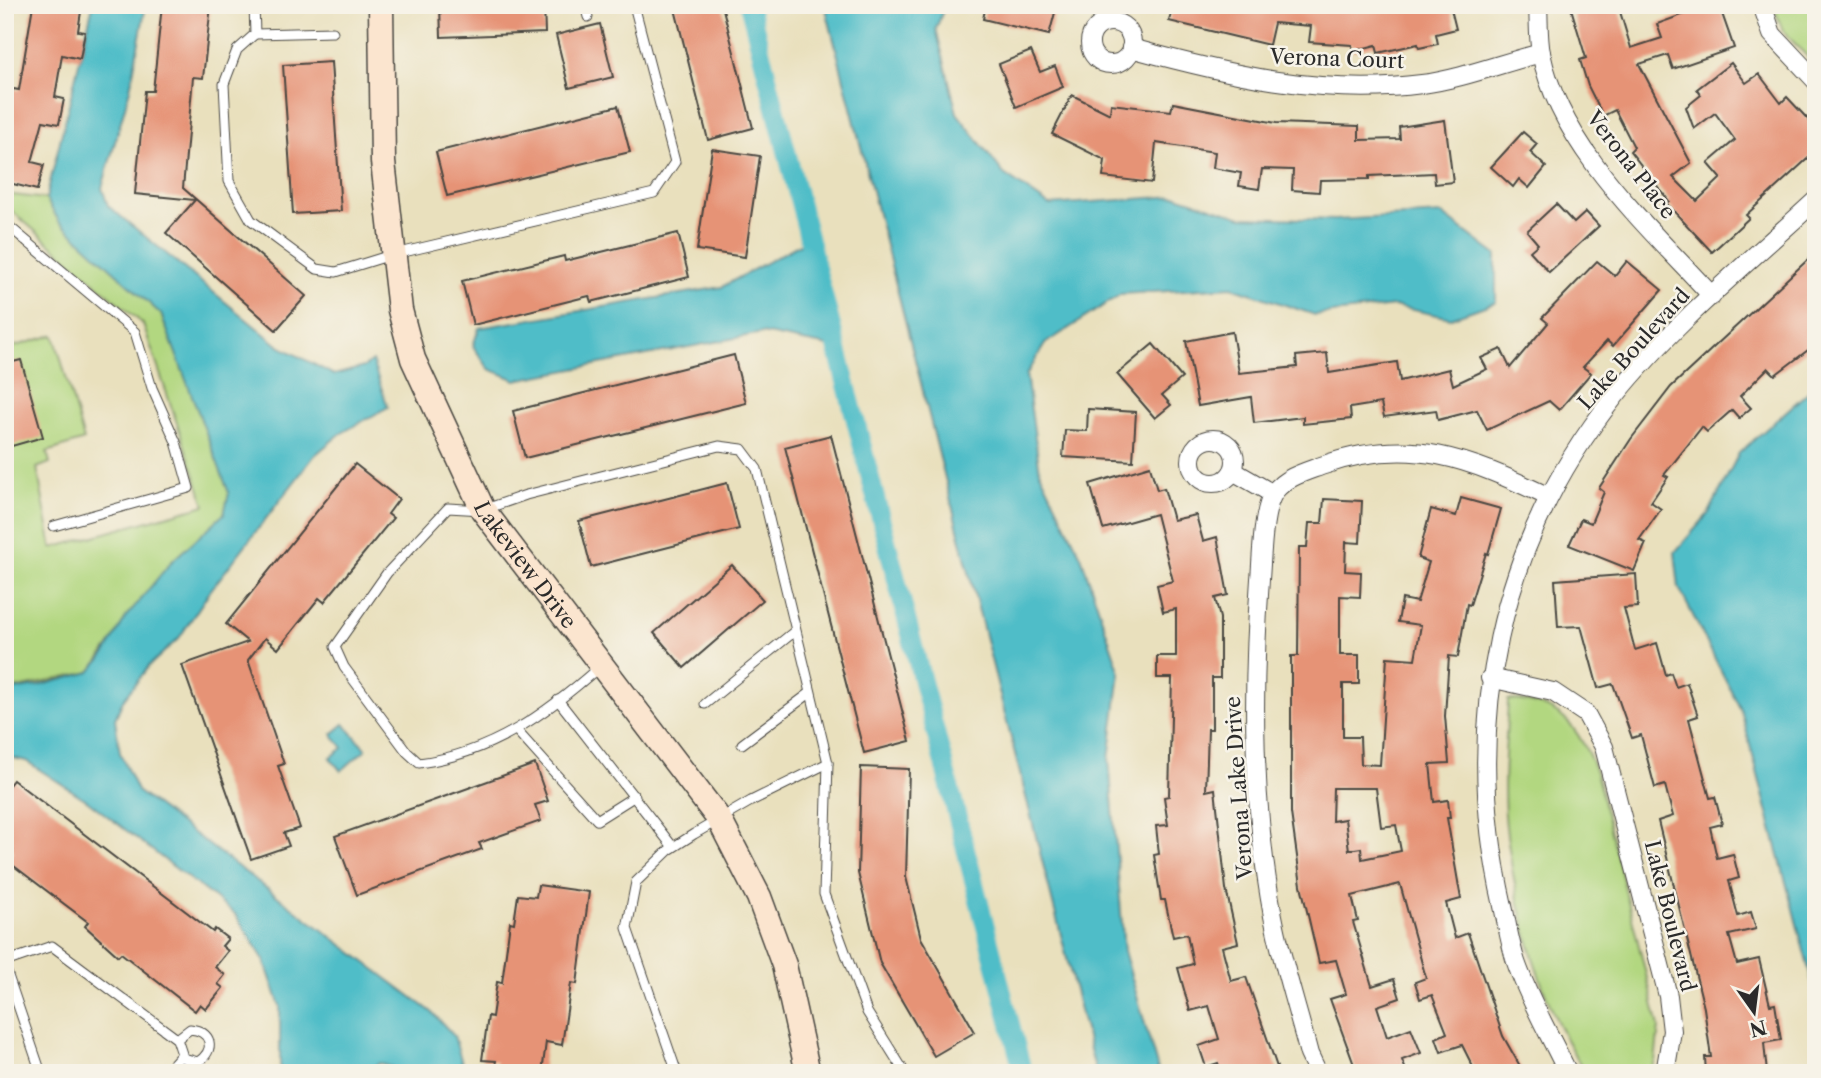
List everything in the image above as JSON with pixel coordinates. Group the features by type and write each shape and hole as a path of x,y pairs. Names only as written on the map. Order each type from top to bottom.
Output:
{"street":[{"name":"Lakeview Drive","path":"381,5 383,162 391,256 400,310 413,359 483,510 719,819 759,897 784,965 808,1073"},
{"name":"Verona Place","path":"1538,5 1541,53 1554,94 1572,133 1623,197 1712,296"},
{"path":"1762,5 1772,34 1816,82"},
{"name":"Verona Court","path":"1131,48 1275,82 1362,87 1423,84 1541,53"},
{"name":"Lake Boulevard","path":"1568,1073 1516,962 1493,864 1486,771 1490,678 1513,584 1549,497 1615,396 1712,296 1816,200"},
{"path":"1233,471 1273,494 1289,479 1333,462 1358,455 1416,452 1465,460 1549,497"},
{"name":"Verona Lake Drive","path":"1273,494 1263,548 1254,666 1260,826 1273,918 1309,1054 1318,1073"},
{"name":"Lake Boulevard","path":"1490,678 1553,692 1586,714 1604,747 1668,996 1672,1031 1665,1073"}],"lane":[{"path":"254,5 255,34"},
{"path":"585,5 588,17"},
{"path":"333,32 255,34 237,50 224,84 229,181 251,220 317,269 336,272 391,256 654,193 675,162 634,5"},
{"path":"5,223 135,332 152,388 176,442 189,488 54,526"},
{"path":"602,664 517,731 445,760 419,763 407,752 344,667 335,647 387,573 448,508 483,510 526,495 719,446 742,449 757,470 828,763 824,894 867,1012 905,1073"},
{"path":"705,704 795,631"},
{"path":"741,744 810,693"},
{"path":"558,700 673,847"},
{"path":"517,731 597,820 635,796"},
{"path":"677,1073 627,928 636,882 673,847 719,819 828,763"},
{"path":"41,1073 5,965 52,946 177,1039 182,1054 165,1073"},
{"path":"177,1039 190,1029 200,1030 208,1037 211,1046 207,1056 198,1062 180,1057"}],"green space":[{"path":"1773,5 1816,5 1816,66 1783,31"},
{"path":"5,194 46,199 59,221 161,314 229,493 224,514 171,562 90,672 5,691 5,349 54,335 84,440 47,452 50,463 37,468 52,548 205,505 143,324 5,205"},
{"path":"1508,700 1541,705 1565,720 1582,742 1596,772 1659,1027 1655,1061 1650,1073 1586,1073 1556,1019 1544,989 1517,896 1507,835 1504,785"}],"water":[{"path":"93,5 146,5 130,89 102,188 108,206 279,346 334,375 364,367 372,361 388,407 340,434 315,455 210,591 179,638 149,666 123,700 115,719 120,753 137,791 433,1013 454,1036 465,1073 407,1073 380,1063 361,1073 280,1073 280,1006 264,960 235,914 88,801 26,761 5,756 5,691 38,686 90,672 105,654 126,617 171,562 224,514 229,493 161,314 59,221 46,199"},
{"path":"825,5 945,5 936,29 957,113 1004,174 1049,205 1177,196 1242,217 1335,220 1442,214 1496,255 1496,302 1451,318 1394,306 1315,315 1232,287 1121,294 1045,344 1026,375 1040,472 1081,556 1120,673 1109,759 1124,951 1159,1073 1096,1073"},
{"path":"809,239 838,348 762,333 516,380 489,369 473,346 479,328 722,287"},
{"path":"1816,385 1816,997 1741,710 1679,588 1675,552 1709,513 1739,453"},
{"path":"344,724 366,749 341,771 330,758 343,748 332,734"}],"building":[{"path":"33,5 82,5 78,31 85,32 80,59 62,55 55,97 64,99 59,124 43,121 32,162 44,165 37,190 5,182 5,118 13,89 19,90"},
{"path":"162,5 211,5 203,78 193,77 183,188 306,296 276,330 166,233 195,200 135,194 145,91 153,91"},
{"path":"440,5 544,5 545,33 441,37"},
{"path":"674,5 722,5 753,128 708,140"},
{"path":"986,5 1057,5 1049,35 983,19"},
{"path":"1173,5 1450,5 1456,29 1436,34 1438,44 1419,48 1418,44 1378,53 1376,45 1353,51 1352,45 1309,42 1311,26 1274,23 1269,45 1169,21"},
{"path":"1570,5 1618,5 1631,48 1662,38 1657,24 1709,5 1719,5 1734,48 1673,69 1668,55 1639,64 1691,163 1673,177 1697,201 1721,178 1708,163 1735,140 1715,113 1694,129 1686,107 1701,95 1697,89 1731,63 1746,83 1759,74 1781,103 1787,97 1816,128 1816,151 1746,215 1749,218 1712,252 1666,203 1669,201 1630,151 1634,147 1615,110 1603,116 1588,86 1580,60 1586,58"},
{"path":"600,24 613,77 569,88 556,35"},
{"path":"1031,51 1040,72 1055,66 1063,87 1016,107 999,64"},
{"path":"331,62 341,211 293,214 283,65"},
{"path":"1072,95 1110,114 1111,104 1171,111 1173,103 1276,123 1359,126 1359,140 1400,139 1399,127 1445,120 1453,182 1435,184 1434,173 1369,176 1369,179 1320,180 1319,192 1292,190 1293,170 1262,169 1259,189 1239,186 1241,173 1213,168 1215,152 1156,143 1152,183 1103,177 1105,160 1052,134"},
{"path":"618,106 630,152 447,196 436,152"},
{"path":"1523,132 1537,144 1530,152 1546,167 1529,188 1519,179 1513,187 1491,167"},
{"path":"712,149 760,156 745,257 697,250"},
{"path":"1556,204 1574,223 1586,212 1599,226 1549,272 1530,251 1538,244 1527,231"},
{"path":"678,233 689,277 591,302 589,296 473,325 462,281 564,256 565,261"},
{"path":"1816,252 1816,344 1775,375 1768,368 1740,396 1751,408 1739,418 1732,410 1707,432 1702,427 1664,475 1668,477 1651,502 1661,509 1639,540 1646,543 1634,571 1569,545 1581,519 1591,523 1604,492 1599,488 1631,439 1671,387"},
{"path":"1597,261 1615,276 1627,261 1662,290 1613,346 1607,341 1583,367 1591,373 1559,410 1549,401 1487,430 1477,410 1438,420 1436,410 1384,417 1381,403 1350,408 1351,419 1303,424 1303,417 1254,423 1251,397 1198,406 1186,341 1232,332 1239,373 1297,367 1296,356 1327,353 1329,373 1397,362 1400,381 1449,369 1453,385 1487,369 1481,358 1501,349 1510,368 1548,323 1542,318"},
{"path":"1153,344 1182,378 1162,395 1171,405 1155,418 1117,374"},
{"path":"734,355 746,403 525,458 513,411"},
{"path":"21,360 43,437 5,448 5,364"},
{"path":"1088,409 1136,412 1133,461 1063,457 1065,430 1087,431"},
{"path":"831,435 910,741 864,753 785,447"},
{"path":"355,464 399,499 388,514 393,518 324,602 319,598 278,649 265,638 248,660 284,764 278,766 300,828 284,833 289,846 251,859 182,665 248,642 226,624"},
{"path":"1150,466 1157,490 1164,488 1173,520 1196,515 1203,541 1217,537 1228,595 1215,598 1220,618 1220,678 1212,678 1212,729 1208,729 1206,791 1215,789 1226,889 1238,943 1222,947 1231,981 1246,977 1279,1073 1222,1073 1218,1063 1206,1067 1199,1046 1219,1039 1209,1006 1190,1011 1178,968 1193,964 1187,934 1173,937 1165,900 1161,900 1154,855 1159,854 1156,826 1168,825 1164,797 1169,796 1172,678 1157,678 1157,656 1176,656 1176,609 1163,612 1157,585 1173,581 1156,514 1103,529 1090,484"},
{"path":"727,483 739,529 591,567 579,521"},
{"path":"1461,498 1501,509 1470,605 1467,604 1458,657 1449,656 1445,716 1449,763 1430,764 1434,802 1448,800 1450,818 1447,818 1461,899 1446,903 1455,938 1468,933 1503,1036 1524,1073 1476,1073 1462,1045 1441,1052 1436,1038 1447,1033 1432,995 1420,999 1415,982 1426,978 1400,884 1352,896 1358,921 1353,922 1372,986 1394,979 1400,998 1377,1006 1387,1037 1411,1028 1421,1053 1402,1060 1407,1073 1357,1073 1330,999 1346,994 1336,960 1319,963 1301,885 1291,813 1291,656 1298,656 1299,547 1307,547 1309,523 1322,523 1324,499 1362,501 1360,543 1346,542 1345,571 1361,572 1360,597 1340,596 1340,655 1359,655 1359,684 1343,684 1343,737 1360,737 1361,764 1380,765 1387,657 1415,659 1421,625 1398,622 1402,599 1417,602 1429,562 1418,558 1431,509 1456,516","holes":["1333,788 1376,788 1381,827 1396,825 1401,851 1362,859 1361,848 1349,850 1345,819 1332,821"]},
{"path":"732,565 763,600 684,668 654,633"},
{"path":"1636,574 1638,607 1624,608 1635,650 1657,643 1666,675 1671,673 1676,687 1687,683 1698,716 1689,719 1710,798 1715,797 1722,824 1710,827 1717,858 1733,854 1739,878 1729,881 1738,916 1751,912 1756,929 1729,935 1737,964 1759,959 1770,1005 1775,1004 1781,1040 1764,1043 1767,1073 1706,1073 1705,1057 1711,1057 1704,1008 1658,821 1673,816 1665,785 1655,788 1641,735 1632,738 1613,684 1598,688 1581,626 1558,627 1555,580"},
{"path":"535,764 548,801 535,805 541,821 479,843 482,849 357,895 335,836"},
{"path":"861,767 909,769 906,877 921,938 975,1032 934,1056 880,963 858,873"},
{"path":"13,780 213,932 215,929 228,939 222,946 228,951 215,967 225,975 218,984 223,988 206,1009 200,1004 195,1011 121,953 118,956 85,926 88,922 6,860 13,851 5,846 5,790"},
{"path":"538,885 589,892 577,984 571,983 562,1045 546,1042 542,1073 494,1073 496,1061 482,1060 488,1016 492,1017 497,982 502,983 510,922 514,923 518,895 536,897"}],"waterway":[{"path":"749,5 1023,1073"}]}
